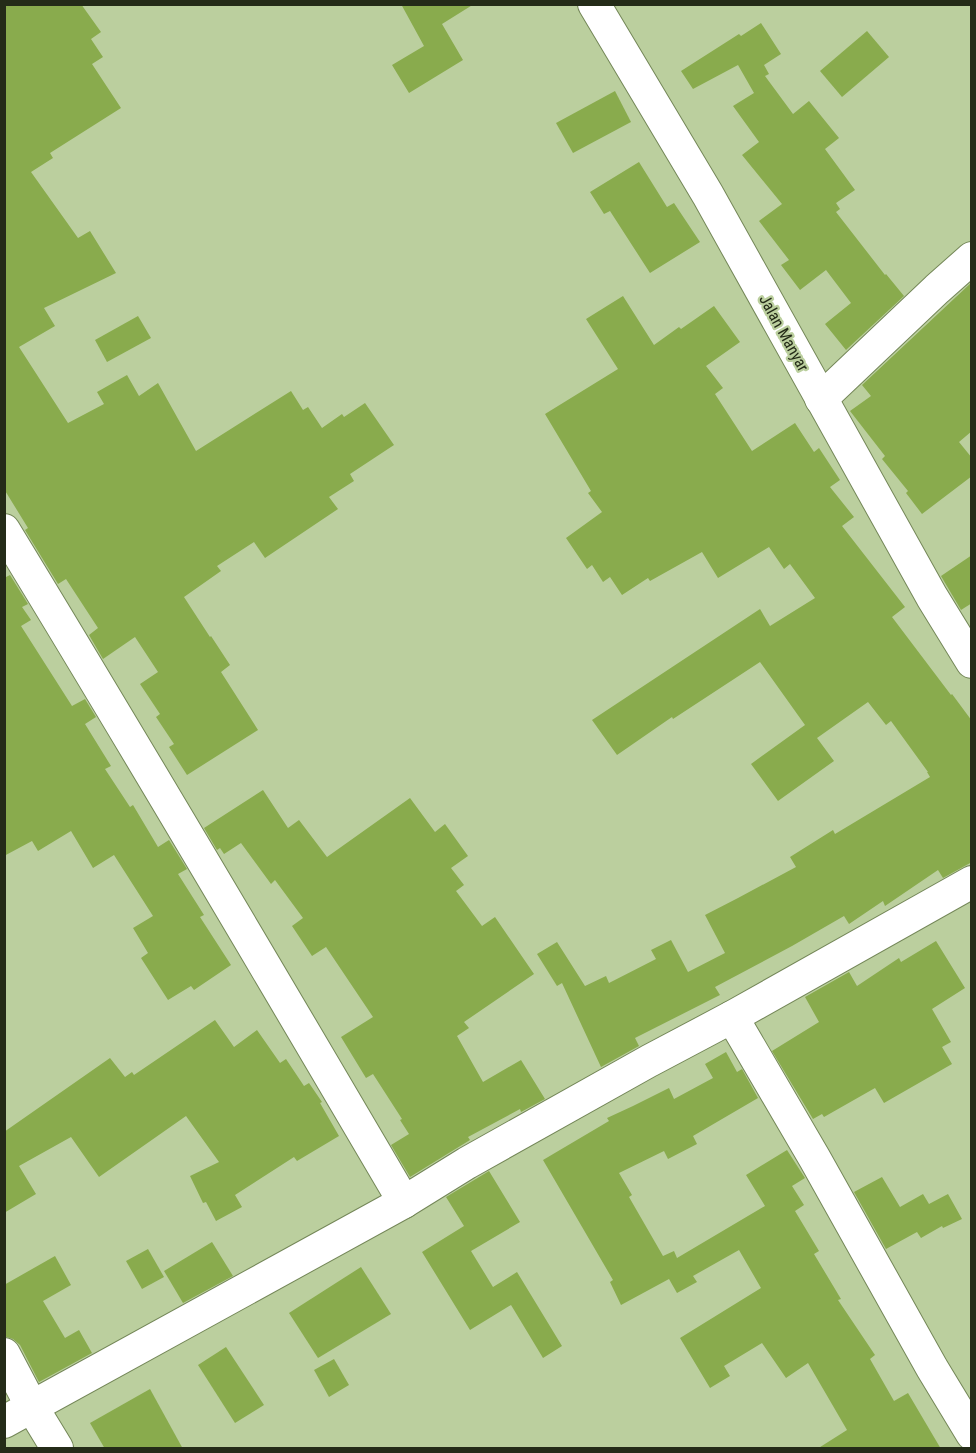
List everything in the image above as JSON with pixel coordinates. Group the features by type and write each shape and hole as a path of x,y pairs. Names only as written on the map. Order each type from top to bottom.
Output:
{"street":[{"name":"Jalan Manyar","path":"594,4 708,195 932,597 972,662"},
{"path":"821,399 972,258"},
{"path":"4,530 245,930 404,1202"},
{"path":"4,1422 404,1202 498,1146 972,882"},
{"path":"732,1017 972,1434"},
{"path":"4,1354 57,1449"}],"building":[{"path":"4,4 81,4 101,32 91,39 103,57 92,64 121,108 50,153 53,158 31,172 78,238 90,231 116,273 44,308 55,326 19,347 68,423 104,404 97,392 127,375 139,396 158,383 196,451 291,391 303,410 308,407 322,428 342,414 344,417 365,403 394,445 350,474 354,481 329,497 338,509 265,558 254,542 217,566 221,571 184,597 230,665 221,672 258,730 187,775 169,747 174,744 156,717 160,714 140,684 158,672 135,637 103,659 89,635 98,628 66,579 58,584 25,530 28,528 4,489"},
{"path":"401,4 474,4 442,24 463,60 409,93 392,65 424,46"},
{"path":"761,23 781,54 764,65 769,74 765,76 793,114 809,101 839,138 825,149 855,190 836,203 840,209 836,212 904,296 846,350 825,324 851,303 826,270 800,290 781,265 789,260 759,221 782,204 742,155 759,142 733,106 754,93 738,65 693,89 681,71 739,34 741,36"},
{"path":"867,31 889,57 842,97 820,71"},
{"path":"615,91 631,122 573,153 556,123"},
{"path":"639,162 667,207 674,203 700,242 650,273 610,211 604,214 590,192"},
{"path":"972,282 972,431 959,442 972,458 972,476 922,514 906,493 908,491 882,459 885,456 850,411 871,396 862,385"},
{"path":"623,296 654,345 714,306 740,342 706,366 723,388 715,394 752,451 795,423 814,452 819,448 840,480 830,487 854,517 842,526 905,607 892,617 972,721 972,862 943,878 938,870 885,906 883,901 849,924 844,916 715,987 720,995 635,1038 639,1046 601,1067 562,983 557,986 537,954 557,942 585,986 606,976 609,983 656,959 651,950 671,940 688,972 725,953 705,915 796,867 790,857 833,830 835,834 930,777 891,721 886,725 868,702 817,738 834,761 778,801 751,764 805,725 760,662 673,719 672,717 617,755 592,720 760,609 770,626 815,598 790,564 784,569 769,547 718,578 702,552 650,581 648,578 622,595 610,577 603,582 592,565 587,569 566,538 602,512 588,493 591,491 545,414 618,369 586,319"},
{"path":"138,316 151,338 107,362 95,340"},
{"path":"972,555 972,603 961,610 941,576"},
{"path":"10,575 28,604 22,607 31,620 21,626 72,706 85,699 96,717 85,724 111,766 105,769 130,807 133,805 158,847 169,840 187,869 178,874 204,915 200,917 231,965 194,990 191,986 168,1000 141,958 148,953 133,928 153,916 114,855 93,868 71,831 38,851 32,841 4,856 4,578"},
{"path":"263,790 288,828 299,820 327,857 410,798 435,832 445,824 468,856 451,868 464,885 456,891 482,926 495,917 534,974 464,1022 469,1028 457,1036 483,1082 521,1060 545,1099 521,1112 520,1109 468,1137 470,1140 410,1177 391,1145 409,1134 400,1120 402,1119 373,1074 366,1078 341,1037 373,1017 326,947 312,956 292,926 303,918 275,880 271,884 241,843 224,854 220,848 217,850 204,828"},
{"path":"936,941 965,988 932,1009 951,1042 942,1047 952,1064 884,1103 875,1088 824,1117 822,1114 813,1119 772,1051 819,1022 805,997 849,972 857,986 899,958 901,962"},
{"path":"215,1020 234,1047 257,1030 280,1063 286,1059 304,1086 309,1083 322,1102 320,1103 339,1136 297,1161 294,1157 235,1195 242,1207 216,1221 206,1202 203,1203 190,1176 219,1162 186,1116 99,1177 71,1137 19,1166 36,1194 4,1213 4,1132 110,1058 125,1077 132,1072 134,1075"},
{"path":"726,1052 737,1072 742,1069 758,1098 693,1136 697,1144 668,1159 664,1151 619,1173 632,1195 629,1197 663,1256 674,1251 677,1258 765,1206 746,1175 787,1150 805,1178 792,1186 804,1205 795,1211 819,1251 814,1254 841,1299 838,1300 875,1355 870,1359 894,1401 908,1393 941,1449 817,1449 847,1430 808,1363 786,1378 762,1343 724,1366 730,1376 710,1388 680,1338 761,1288 739,1250 693,1276 697,1282 677,1293 669,1279 621,1305 610,1282 613,1280 543,1160 609,1121 607,1118 669,1088 674,1099 713,1078 705,1064"},
{"path":"489,1171 520,1222 471,1251 493,1287 517,1272 562,1346 543,1358 511,1305 470,1330 422,1252 464,1226 446,1197"},
{"path":"882,1177 900,1207 923,1194 929,1204 948,1194 962,1219 943,1228 942,1226 921,1238 917,1232 886,1249 854,1192"},
{"path":"212,1242 233,1276 183,1303 164,1271"},
{"path":"148,1249 164,1277 142,1289 126,1261"},
{"path":"55,1256 71,1285 43,1301 65,1338 79,1330 92,1353 39,1382 20,1345 4,1336 4,1285"},
{"path":"361,1267 391,1314 318,1358 289,1313"},
{"path":"226,1347 264,1405 235,1423 198,1365"},
{"path":"334,1359 349,1385 329,1397 314,1370"},
{"path":"150,1389 183,1449 105,1449 90,1423"}]}
